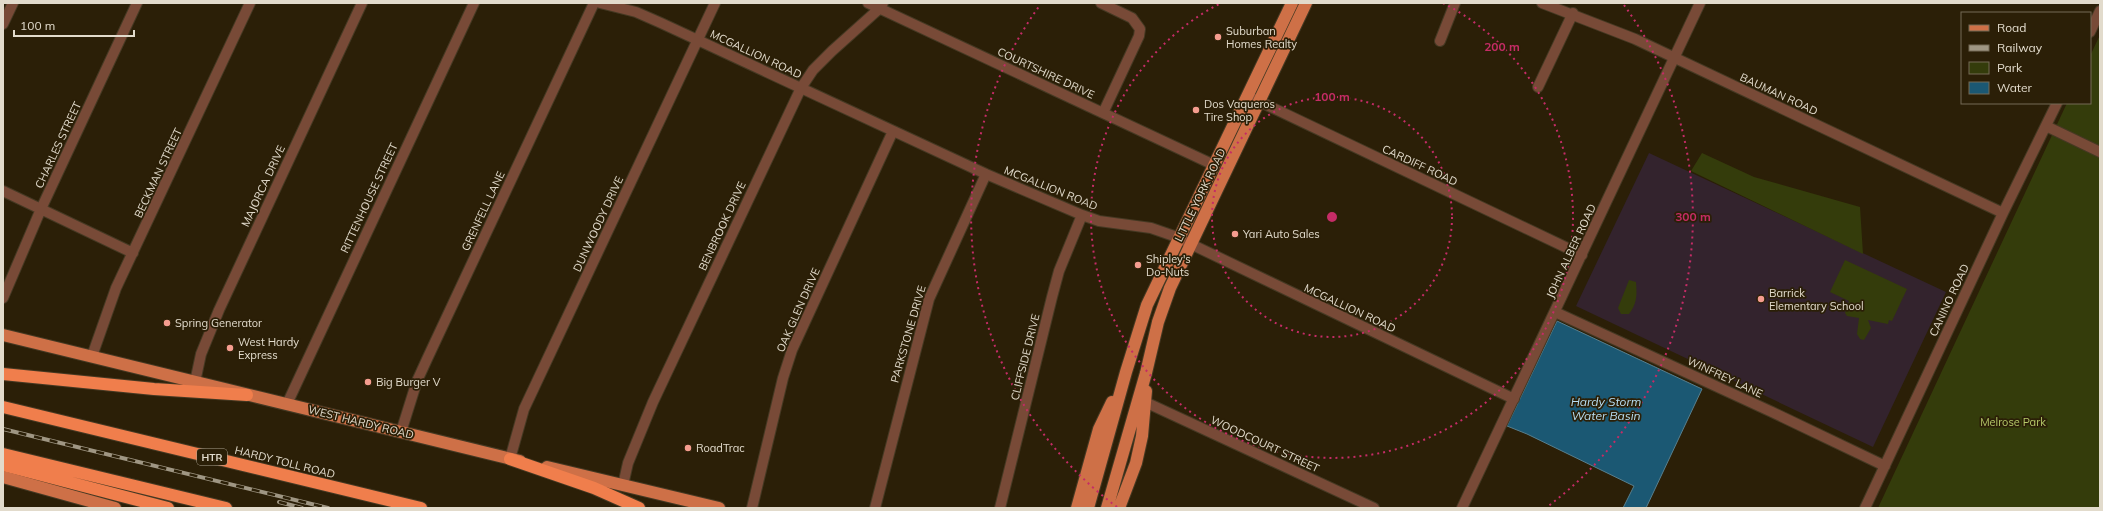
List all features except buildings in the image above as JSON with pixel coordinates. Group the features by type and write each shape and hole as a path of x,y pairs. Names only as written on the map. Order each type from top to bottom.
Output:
{"highway":[{"path":"3,374 154,389 247,395"},
{"name":"HARDY TOLL ROAD","path":"3,407 421,508"},
{"path":"3,454 226,508"},
{"path":"510,459 594,488 639,508"},
{"path":"3,465 168,508"}],"main road":[{"name":"LITTLE YORK ROAD","path":"1088,508 1126,372 1147,305 1292,3"},
{"name":"LITTLE YORK ROAD","path":"1107,508 1146,373 1158,322 1170,288 1306,3"},
{"name":"WEST HARDY ROAD","path":"3,335 510,459 719,508"},
{"path":"1077,508 1099,429 1126,372"},
{"path":"1119,508 1136,463 1142,436 1146,402 1146,373"},
{"path":"3,477 115,508"}],"street":[{"path":"3,24 12,3"},
{"name":"CHARLES STREET","path":"3,298 41,209 138,3"},
{"name":"BECKMAN STREET","path":"92,356 109,306 250,3"},
{"name":"MAJORCA DRIVE","path":"195,382 203,349 219,310 362,3"},
{"name":"RITTENHOUSE STREET","path":"287,404 474,3"},
{"name":"GRENFELL LANE","path":"401,432 406,413 425,363 594,3"},
{"name":"MCGALLION ROAD","path":"600,3 636,12 986,174 1082,215 1100,221 1151,228 1178,238 1514,399"},
{"name":"DUNWOODY DRIVE","path":"510,459 524,409 715,3"},
{"name":"COURTSHIRE DRIVE","path":"868,3 881,6 1214,165"},
{"path":"1101,3 1132,18 1140,29 1103,113"},
{"path":"1440,41 1455,3"},
{"name":"BAUMAN ROAD","path":"1542,3 1573,13 1675,57 2003,213"},
{"name":"JOHN ALBER ROAD","path":"1462,508 1700,3"},
{"name":"BENBROOK DRIVE","path":"623,485 628,463 653,402 801,88 813,70 881,6"},
{"path":"2091,30 2100,11"},
{"path":"1538,87 1573,13"},
{"name":"CARDIFF ROAD","path":"1248,97 1582,255"},
{"name":"CANINO ROAD","path":"1865,508 2003,213 2057,104"},
{"path":"2046,126 2100,152"},
{"name":"OAK GLEN DRIVE","path":"752,508 783,378 792,350 893,131"},
{"name":"PARKSTONE DRIVE","path":"875,508 929,299 986,174"},
{"path":"3,192 133,253"},
{"name":"CLIFFSIDE DRIVE","path":"1000,508 1059,271 1082,215"},
{"name":"WINFREY LANE","path":"1555,312 1885,466"},
{"name":"WOODCOURT STREET","path":"1146,402 1374,508"}],"shaded area":[{"name":"Barrick Elementary School","path":"1649,153 1946,292 1873,447 1576,306"}],"green space":[{"name":"Melrose Park","path":"2100,35 2099,508 1878,508 2067,104 2091,104 2091,54"},
{"path":"1702,153 1754,177 1860,207 1863,254 1691,171"},
{"path":"1845,260 1907,289 1892,321 1889,320 1888,324 1868,320 1871,328 1864,340 1860,339 1857,334 1859,318 1847,316 1845,313 1849,301 1830,292"},
{"path":"1629,280 1636,282 1635,303 1629,314 1621,314 1618,308"}],"water":[{"name":"Hardy Storm Water Basin","path":"1557,321 1702,389 1646,508 1623,508 1634,486 1527,434 1507,426"}],"railway":[{"path":"3,429 328,508"},
{"path":"279,502 302,508"}],"place":[{"name":"Suburban Homes Realty","path":"1218,37"},
{"name":"Dos Vaqueros Tire Shop","path":"1196,110"},
{"name":"Yari Auto Sales","path":"1235,234"},
{"name":"Shipley's Do-Nuts","path":"1138,265"},
{"name":"Barrick Elementary School","path":"1761,299"},
{"name":"Spring Generator","path":"167,323"},
{"name":"West Hardy Express","path":"230,348"},
{"name":"Big Burger V","path":"368,382"},
{"name":"RoadTrac","path":"688,448"}]}
